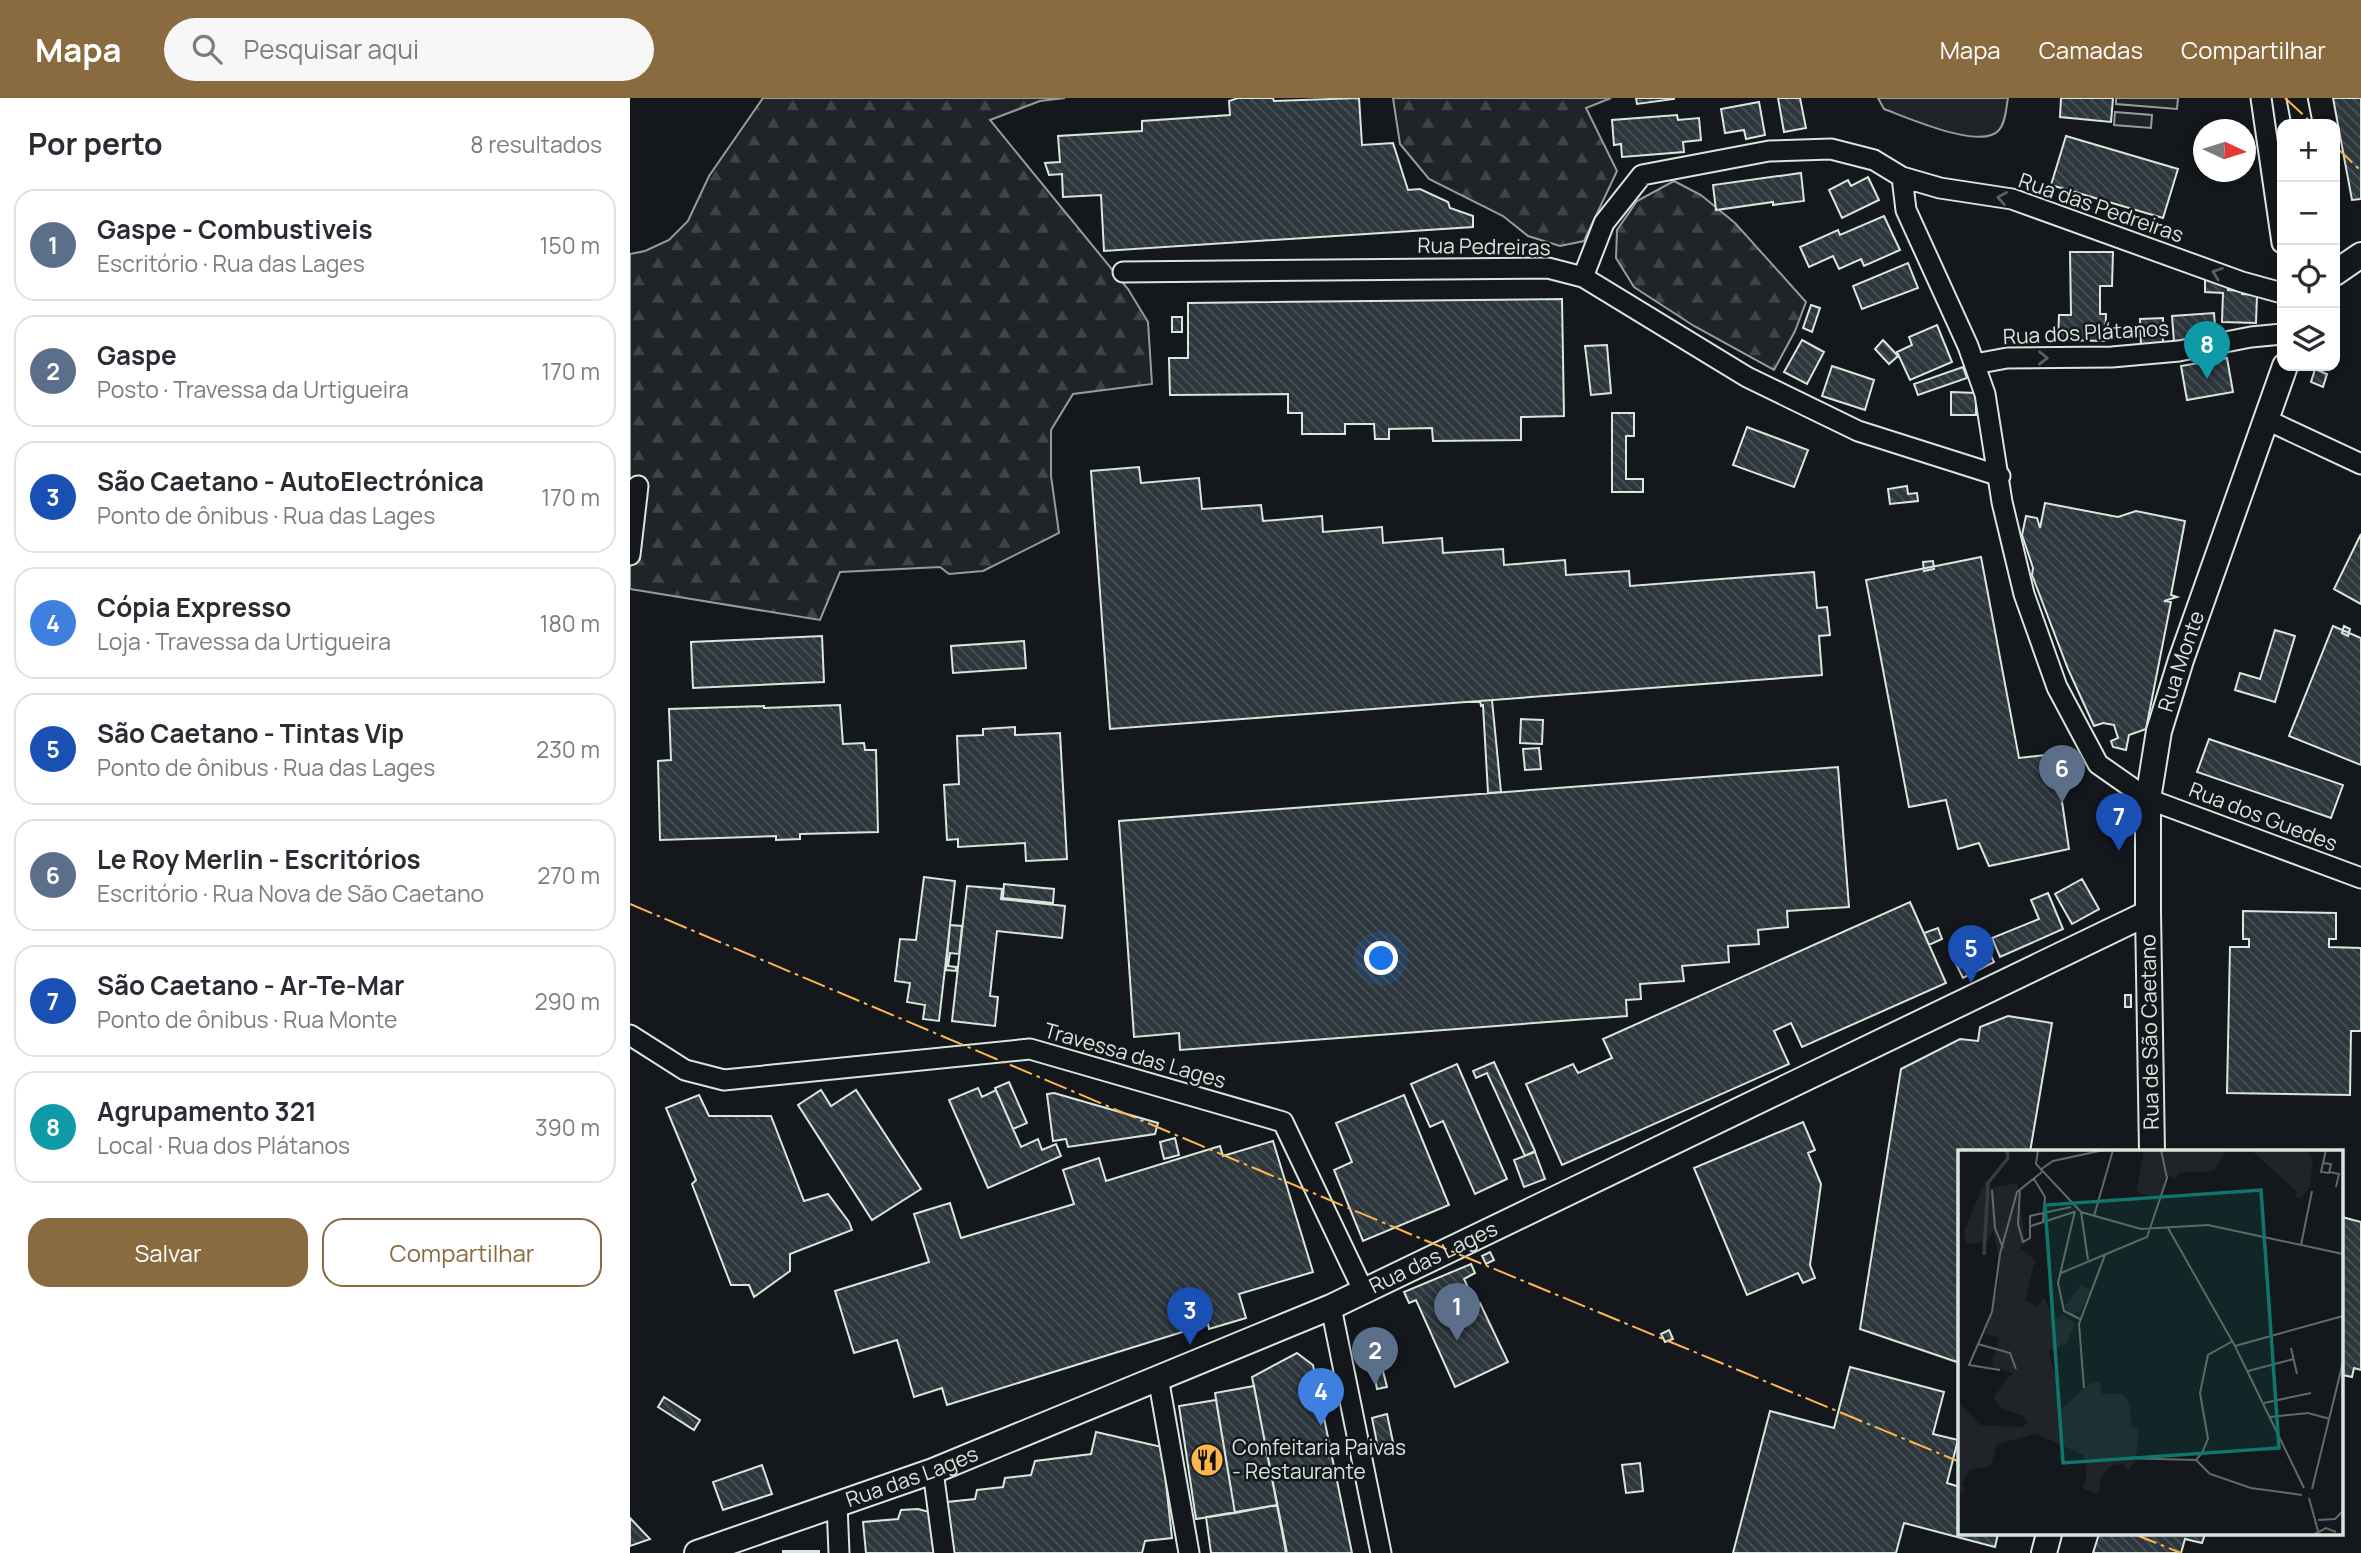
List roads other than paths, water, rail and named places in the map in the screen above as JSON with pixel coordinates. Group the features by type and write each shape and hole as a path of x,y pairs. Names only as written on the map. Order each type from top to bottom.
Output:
{"main road":[{"path":"2340,269 2361,255"},
{"name":"Rua Monte","path":"2148,913 2148,799 2159,731 2170,692 2283,371"},
{"name":"Rua de São Caetano","path":"2148,913 2152,1150"},
{"name":"Rua das Lages","path":"697,1553 933,1471 1331,1307 2148,913"},
{"path":"2044,1553 2048,1536"}],"street":[{"path":"2261,98 2277,208"},
{"path":"2297,98 2301,119"},
{"path":"1583,277 1604,223 1642,175 1769,151 1831,149 1874,160 1902,177"},
{"name":"Rua das Pedreiras","path":"1902,177 1940,188 2012,199 2242,282 2277,292"},
{"name":"Rua dos Guedes","path":"1902,177 1906,210 1975,364 1985,394 2002,502 2024,594 2057,687 2098,764 2148,799 2361,878"},
{"name":"Rua Pedreiras","path":"1123,272 1548,268 1583,277 1747,377 1858,430 2000,476"},
{"name":"Rua dos Plátanos","path":"1975,364 2007,358 2125,356 2179,351 2277,334"},
{"path":"2267,421 2361,464"},
{"path":"630,555 638,486"},
{"name":"Travessa das Lages","path":"630,1035 685,1070 724,1080 1030,1049 1283,1122 1364,1292"},
{"path":"1331,1307 1381,1553"},
{"path":"1158,1377 1189,1553"},
{"path":"933,1471 944,1553"},
{"path":"837,1504 839,1553"}],"place":[{"name":"Agrupamento 321","path":"2207,379"},
{"name":"Le Roy Merlin - Escritórios","path":"2062,803"},
{"name":"São Caetano - Ar-Te-Mar","path":"2119,851"},
{"name":"São Caetano - Tintas Vip","path":"1971,983"},
{"name":"Gaspe - Combustiveis","path":"1457,1341"},
{"name":"São Caetano - AutoElectrónica","path":"1190,1345"},
{"name":"Gaspe","path":"1375,1385"},
{"name":"Cópia Expresso","path":"1321,1426"},
{"name":"Confeitaria Paivas - Restaurante","path":"1207,1460"}]}
